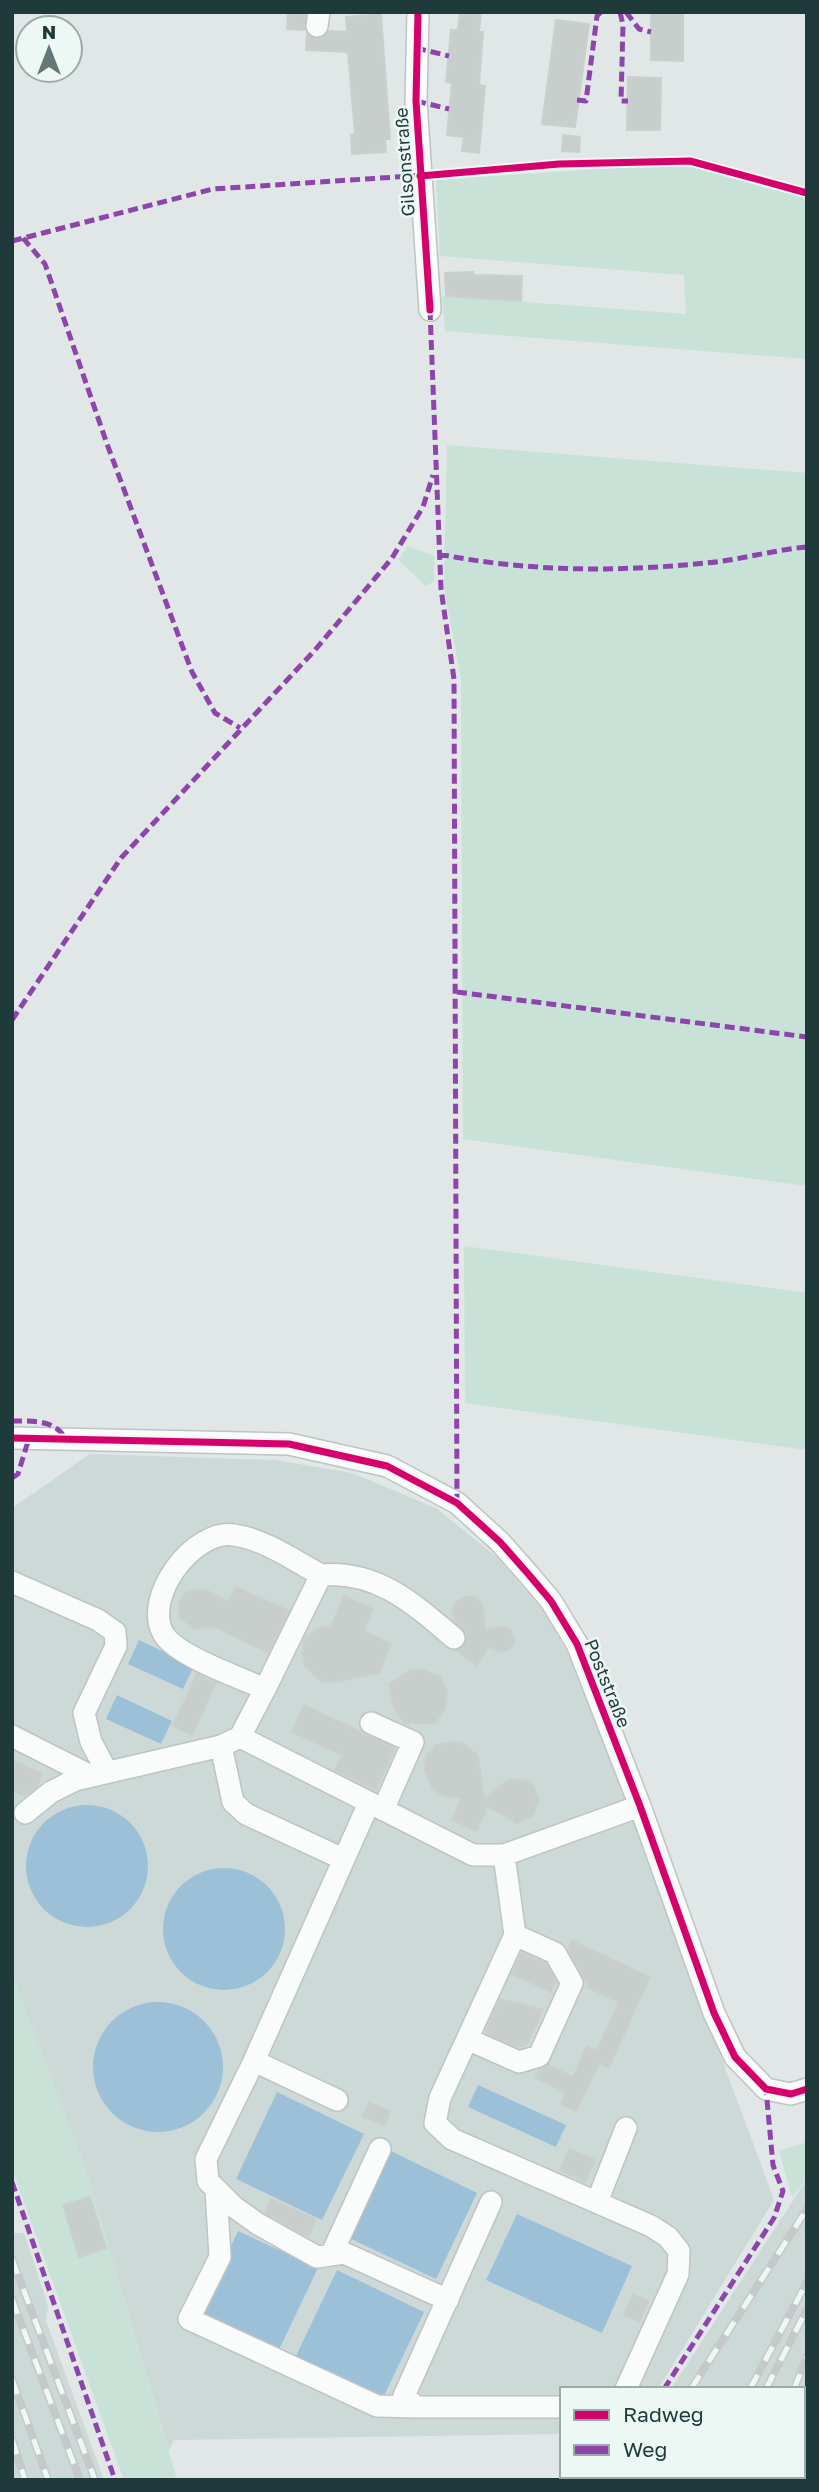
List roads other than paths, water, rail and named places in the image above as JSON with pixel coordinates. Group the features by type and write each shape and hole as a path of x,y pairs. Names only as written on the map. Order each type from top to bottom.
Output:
{"street":[{"name":"Gilsonstraße","path":"418,12 416,101 430,310"},
{"name":"Poststraße","path":"12,1438 289,1444 387,1466 457,1503 500,1542 551,1601 577,1644 640,1806 714,2012 735,2057 766,2089 791,2094 807,2089"},
{"path":"265,1689 176,1647 163,1633 158,1614 161,1595 172,1572 189,1553 211,1538 232,1534 254,1541 321,1575 345,1573 360,1576 410,1601 454,1638"},
{"path":"321,1575 265,1689 230,1741 233,1802 246,1814 343,1859"},
{"path":"12,1581 98,1620 115,1632 116,1646 84,1713 99,1774"},
{"path":"371,1723 413,1742 343,1859 254,2061 206,2159 208,2181 257,2224 317,2257 344,2253 448,2300"},
{"path":"12,1736 99,1774"},
{"path":"25,1813 51,1792 99,1774 230,1741 376,1807 473,1855 504,1855 640,1806"},
{"path":"504,1855 515,1935 440,2098 435,2123 452,2139 651,2226 667,2237 679,2251 678,2274 627,2387"},
{"path":"467,2039 519,2062 539,2056 572,1983 555,1953 515,1935"},
{"path":"254,2061 338,2100"},
{"path":"597,2202 626,2129"},
{"path":"332,2253 380,2149"},
{"path":"216,2189 220,2257 189,2319 377,2406 560,2407"},
{"path":"416,2407 404,2396 491,2202"}],"water":[{"path":"139,1640 194,1666 183,1689 128,1664"},
{"path":"117,1695 172,1721 161,1744 106,1719"},
{"path":"87,1805 110,1809 130,1823 144,1843 148,1866 144,1889 130,1909 110,1923 87,1927 64,1923 44,1909 30,1889 26,1866 30,1843 44,1823 64,1809"},
{"path":"224,1868 247,1873 267,1886 280,1906 285,1929 280,1952 267,1972 247,1985 224,1990 201,1985 181,1972 168,1952 163,1929 168,1906 181,1886 201,1873"},
{"path":"158,2002 183,2007 204,2021 218,2042 223,2067 218,2092 204,2113 183,2127 158,2132 133,2127 112,2113 98,2092 93,2067 98,2042 112,2021 133,2007"},
{"path":"478,2085 566,2125 556,2147 468,2107"},
{"path":"277,2092 364,2134 322,2220 236,2179"},
{"path":"391,2151 477,2193 436,2279 349,2238"},
{"path":"517,2214 632,2266 602,2333 486,2280"},
{"path":"238,2231 318,2268 277,2354 198,2316"},
{"path":"337,2270 424,2312 383,2398 296,2356"}],"railway":[{"path":"692,2387 807,2209"},
{"path":"12,2259 95,2480"},
{"path":"751,2387 807,2282"},
{"path":"12,2299 80,2480"},
{"path":"767,2387 807,2309"},
{"path":"795,2387 807,2357"},
{"path":"12,2379 48,2480"},
{"path":"12,2439 25,2480"}]}
